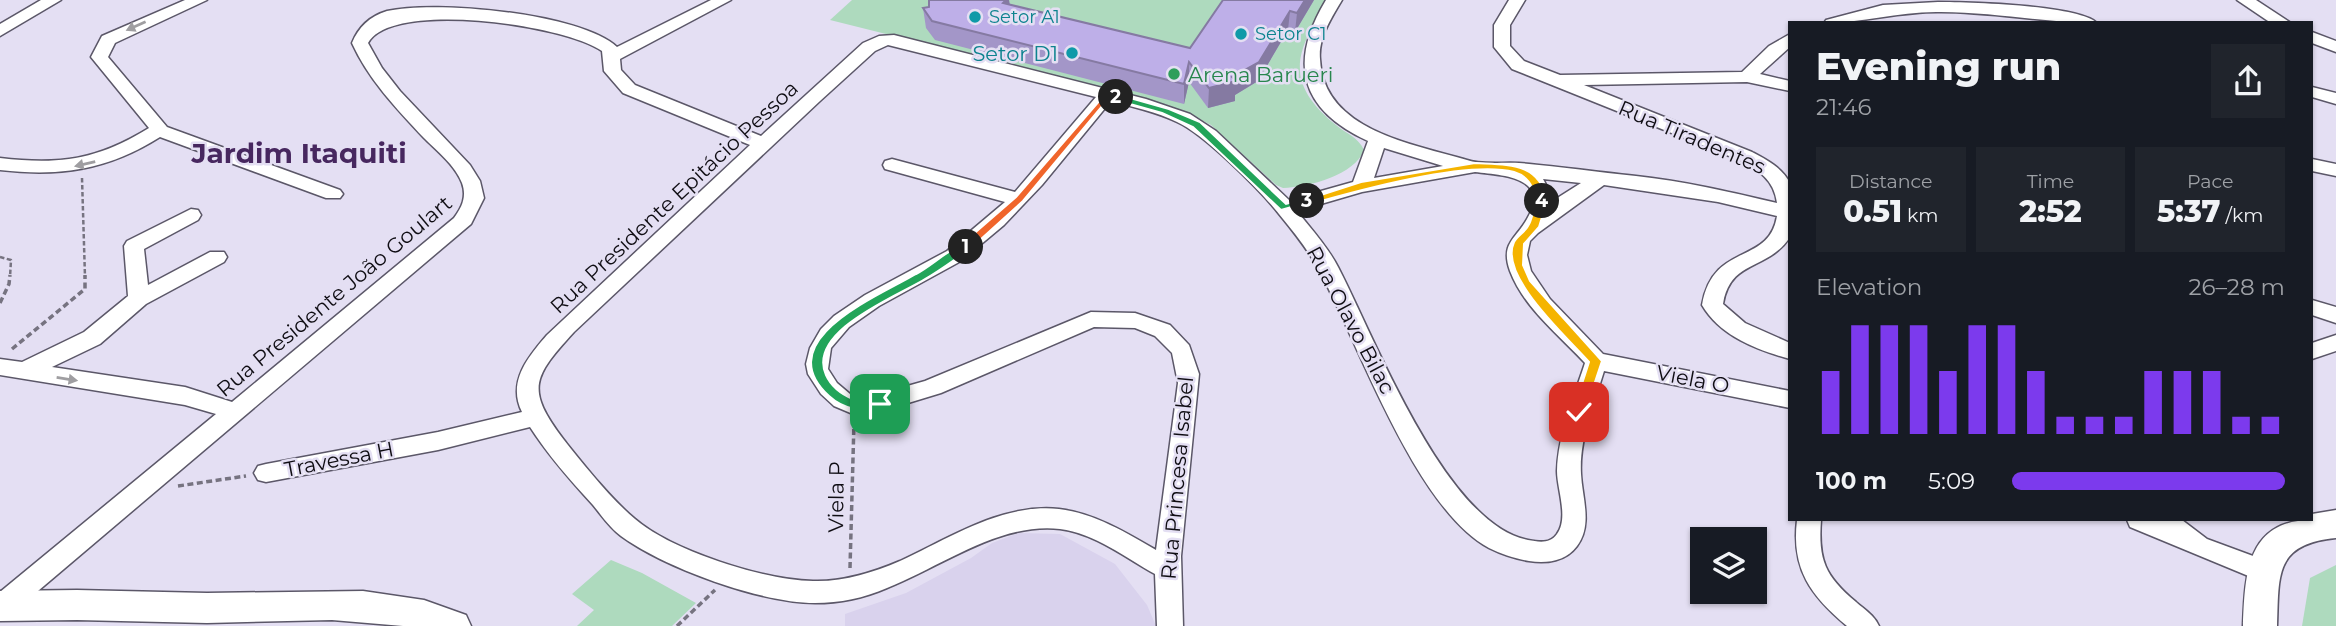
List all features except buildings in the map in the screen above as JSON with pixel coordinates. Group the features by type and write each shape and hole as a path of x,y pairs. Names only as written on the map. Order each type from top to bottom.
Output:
{"main road":[{"path":"2260,626 2263,571 2288,526 2336,524"},
{"path":"2,606 212,608 321,604 382,607 454,626"}],"street":[{"path":"0,31 53,0"},
{"path":"158,130 147,111 99,57 108,40 199,0"},
{"path":"612,57 723,0"},
{"path":"1334,0 1315,38 1311,59 1315,80 1324,97 1339,115 1378,140 1404,150 1475,166 1601,179 1718,196 1788,212 1778,242 1728,269 1717,280 1712,305 1721,317 1739,331 1788,350"},
{"name":"Rua Tiradentes","path":"1517,0 1507,13 1502,26 1502,47 1518,65 1763,166 1776,175 1782,185 1787,196 1788,212"},
{"path":"2245,0 2280,21"},
{"name":"Rua Presidente João Goulart","path":"2,606 461,223 471,210 475,198 468,175 373,68 360,43 363,33 382,19 410,8 456,4 585,35 610,49 613,71 629,89 762,143"},
{"path":"1840,21 1887,9 1925,7 2008,12 2074,21"},
{"path":"2313,37 2336,47"},
{"name":"Rua Olavo Bilac","path":"894,40 1166,111 1196,125 1284,208 1327,265 1411,436 1441,485 1469,518 1497,540 1521,550 1542,553 1558,550 1569,538 1574,521 1569,471 1572,440 1596,361"},
{"name":"Rua Presidente Epitácio Pessoa","path":"535,417 526,393 531,372 546,351 762,143 869,47 880,41 894,40"},
{"path":"1748,77 1774,50 1788,40"},
{"path":"1558,80 1748,77 1788,86"},
{"path":"2313,92 2336,99"},
{"path":"854,406 836,396 824,384 817,368 818,352 830,334 866,304 954,256 1019,199 1107,95"},
{"path":"0,164 50,170 82,165 112,156 158,130 333,194"},
{"path":"1361,186 1378,140"},
{"path":"1403,177 1404,150"},
{"path":"892,165 1019,199"},
{"path":"2313,165 2336,170"},
{"path":"1284,208 1361,186 1475,166"},
{"path":"1518,169 1534,179 1542,192 1542,202 1534,227"},
{"path":"1596,361 1546,307 1520,273 1517,249 1522,237 1534,227 1601,179"},
{"path":"139,299 134,246 191,215"},
{"path":"22,372 92,338 139,299 217,257"},
{"path":"2313,307 2336,315"},
{"name":"Rua Princesa Isabel","path":"854,406 880,404 912,395 1091,320 1133,318 1168,333 1180,349 1187,366 1186,398 1166,568 1170,626"},
{"path":"2313,351 2336,343"},
{"path":"5,359 22,372 185,396 234,411"},
{"name":"Viela O","path":"1596,361 1788,400"},
{"path":"535,417 586,482 628,528 692,560 732,574 813,592 850,589 886,578 1004,525 1034,516 1062,519 1091,528 1166,568"},
{"name":"Travessa H","path":"266,473 438,441 535,417"},
{"path":"1809,521 1807,550 1821,586 1866,626"},
{"path":"2141,521 2263,571"},
{"path":"2166,521 2198,546"}],"path":[{"path":"5,359 85,289 82,165"},
{"path":"0,257 11,260 9,284 0,303"},
{"name":"Viela P","path":"850,589 854,406"},
{"name":"Travessa H","path":"140,491 266,473"},
{"path":"677,626 732,574"}],"shaded area":[{"path":"1019,533 1060,534 1115,564 1147,605 1156,626 845,626 845,614 906,593 971,558 992,543"}],"green space":[{"name":"Arena Barueri","path":"852,0 1329,0 1308,35 1302,51 1302,80 1319,109 1364,150 1359,159 1341,173 1318,182 1283,188 1276,185 1211,125 1187,113 1146,99 830,20"},
{"path":"611,560 642,573 696,603 672,626 577,626 594,610 572,594"},
{"path":"2336,565 2336,626 2302,626 2310,578"}],"place":[{"name":"Setor A1","path":"975,17"},
{"name":"Setor C1","path":"1241,34"},
{"name":"Setor D1","path":"1072,53"},
{"name":"Arena Barueri","path":"1174,74"}],"district":[{"name":"Jardim Itaquiti","path":"299,153"}],"route":[{"path":"880,404 854,406 836,396 824,384 817,368 818,352 830,334 866,304 920,277 954,256 1004,215 1107,95 1166,111 1196,125 1210,135 1284,208 1361,186 1475,166 1518,169 1534,179 1542,192 1542,202 1534,227 1518,244 1517,265 1525,283 1596,361 1579,412"}]}
